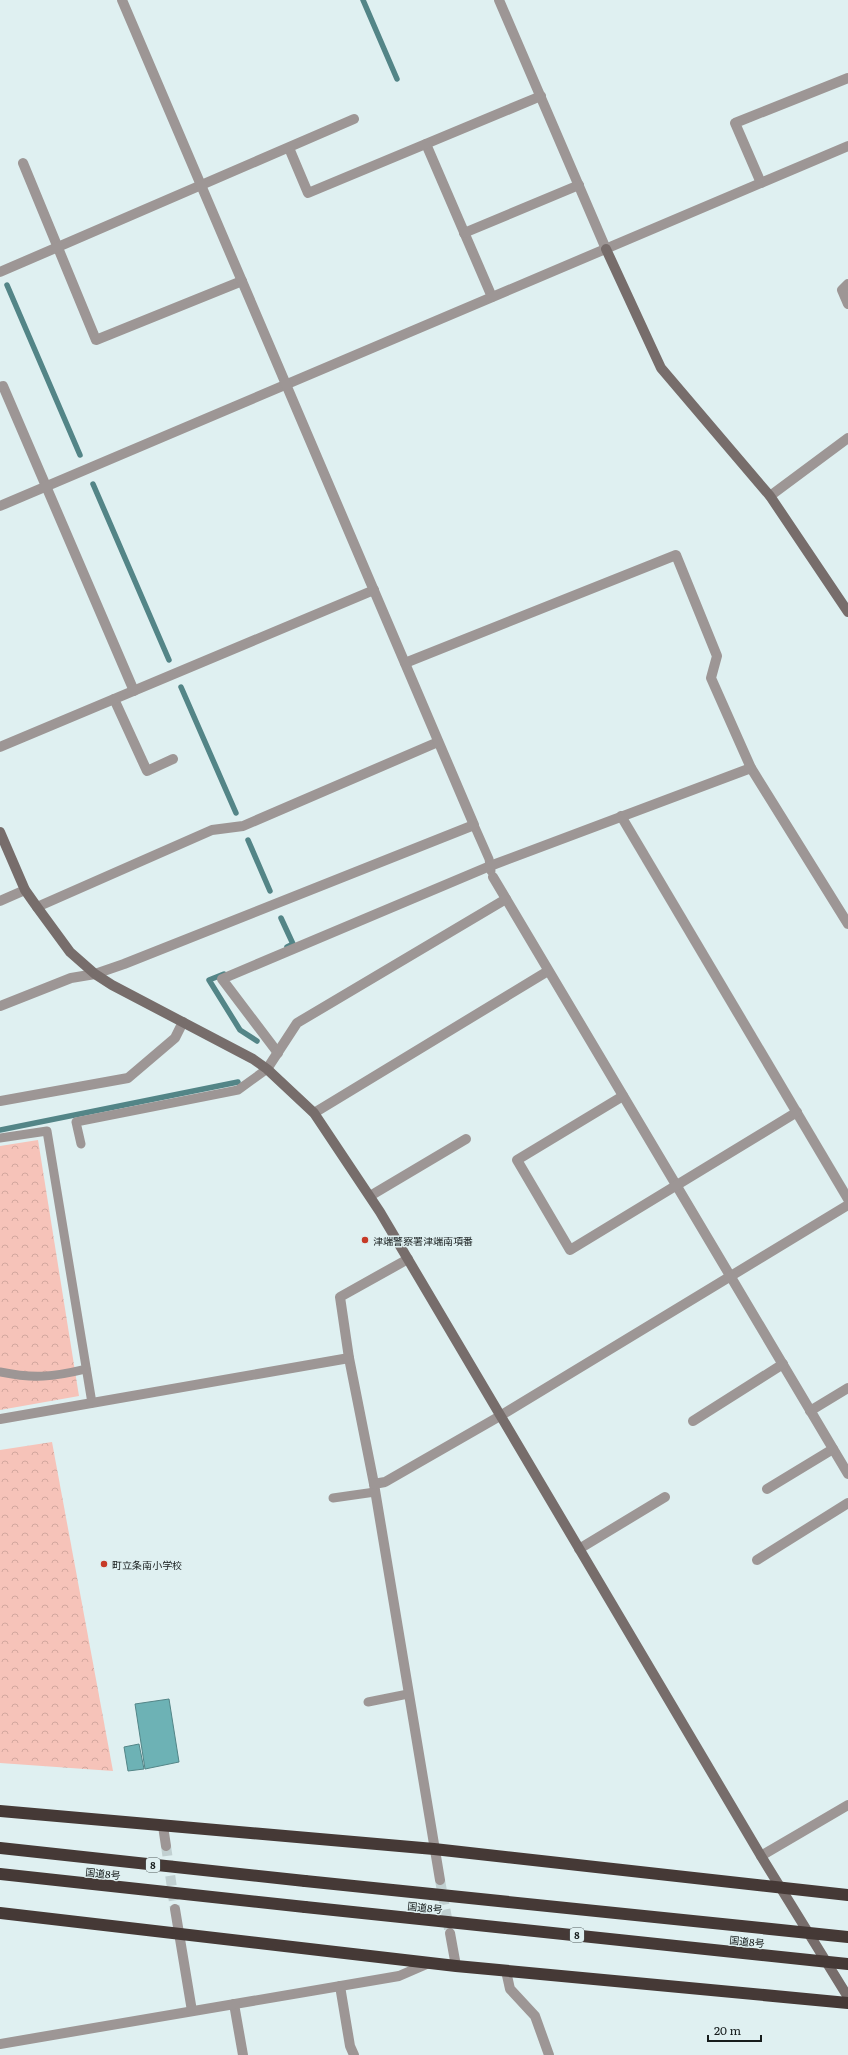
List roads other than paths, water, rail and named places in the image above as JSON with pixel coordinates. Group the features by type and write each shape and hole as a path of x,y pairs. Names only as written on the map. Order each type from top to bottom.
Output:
{"highway":[{"path":"0,1810 163,1826 434,1849 848,1895"},
{"name":"国道8号","path":"0,1848 848,1937"},
{"name":"国道8号","path":"0,1874 848,1964"},
{"path":"0,1913 456,1966 848,2003"}],"street":[{"path":"0,1006 71,978 95,974 124,964 474,825 122,0"},
{"path":"499,0 606,249 661,368 770,496 848,612"},
{"path":"761,183 736,123 848,78"},
{"path":"288,148 308,193 540,96"},
{"path":"0,272 354,119"},
{"path":"426,144 492,297"},
{"path":"0,506 848,146"},
{"path":"23,163 96,340 242,281"},
{"path":"464,233 579,185"},
{"path":"848,284 842,290 848,304"},
{"path":"0,387 3,386 134,691"},
{"path":"770,496 848,438"},
{"path":"405,662 676,555 717,656 711,678 751,768 848,924"},
{"path":"0,747 374,590"},
{"path":"114,699 147,771 173,759"},
{"path":"37,907 212,830 243,826 438,742"},
{"path":"278,1053 222,979 490,866 751,768"},
{"path":"621,816 848,1199"},
{"path":"0,832 25,890 70,952 95,974 112,986 253,1058 314,1113 370,1196 780,1888 848,1997"},
{"path":"492,877 848,1474"},
{"path":"0,901 25,890"},
{"path":"267,1070 297,1022 506,899"},
{"path":"314,1113 548,971"},
{"path":"0,1101 128,1078 175,1038 183,1022"},
{"path":"623,1096 518,1160 570,1250 797,1112"},
{"path":"370,1196 466,1138"},
{"path":"374,1488 500,1416 848,1205"},
{"path":"408,1259 340,1297 349,1358 374,1488 440,1880"},
{"path":"0,1419 349,1358"},
{"path":"693,1421 783,1364"},
{"path":"810,1411 848,1388"},
{"path":"767,1489 833,1449"},
{"path":"579,1549 665,1497"},
{"path":"756,1560 848,1503"},
{"path":"761,1856 848,1805"},
{"path":"163,1826 166,1846"},
{"path":"175,1909 192,2011"},
{"path":"450,1933 456,1966"},
{"path":"0,2044 399,1976 429,1963"},
{"path":"506,1971 510,1988 535,2016 549,2055"},
{"path":"340,1986 350,2046 354,2055"},
{"path":"234,2004 243,2055"}],"lane":[{"path":"474,825 490,866 492,877"},
{"path":"81,1144 76,1122 238,1090 267,1070"},
{"path":"0,1138 47,1131 92,1403"},
{"path":"0,1372 24,1377 55,1376 86,1369"},
{"path":"333,1498 374,1488"},
{"path":"368,1702 408,1694"}],"water":[{"path":"169,1699 179,1762 145,1769 135,1704"},
{"path":"139,1744 144,1769 128,1771 124,1747"}],"waterway":[{"path":"363,0 397,79"},
{"path":"7,285 80,455"},
{"path":"93,484 169,660"},
{"path":"181,687 236,813"},
{"path":"248,840 270,891"},
{"path":"281,918 293,944 287,947"},
{"path":"224,974 209,980 240,1030 257,1041"},
{"path":"0,1130 238,1082"}],"tunnel":[{"path":"166,1846 175,1909"},
{"path":"440,1880 449,1929"}],"place":[{"name":"津端警察署津端南項番","path":"365,1240"},
{"name":"町立条南小学校","path":"104,1564"}]}
